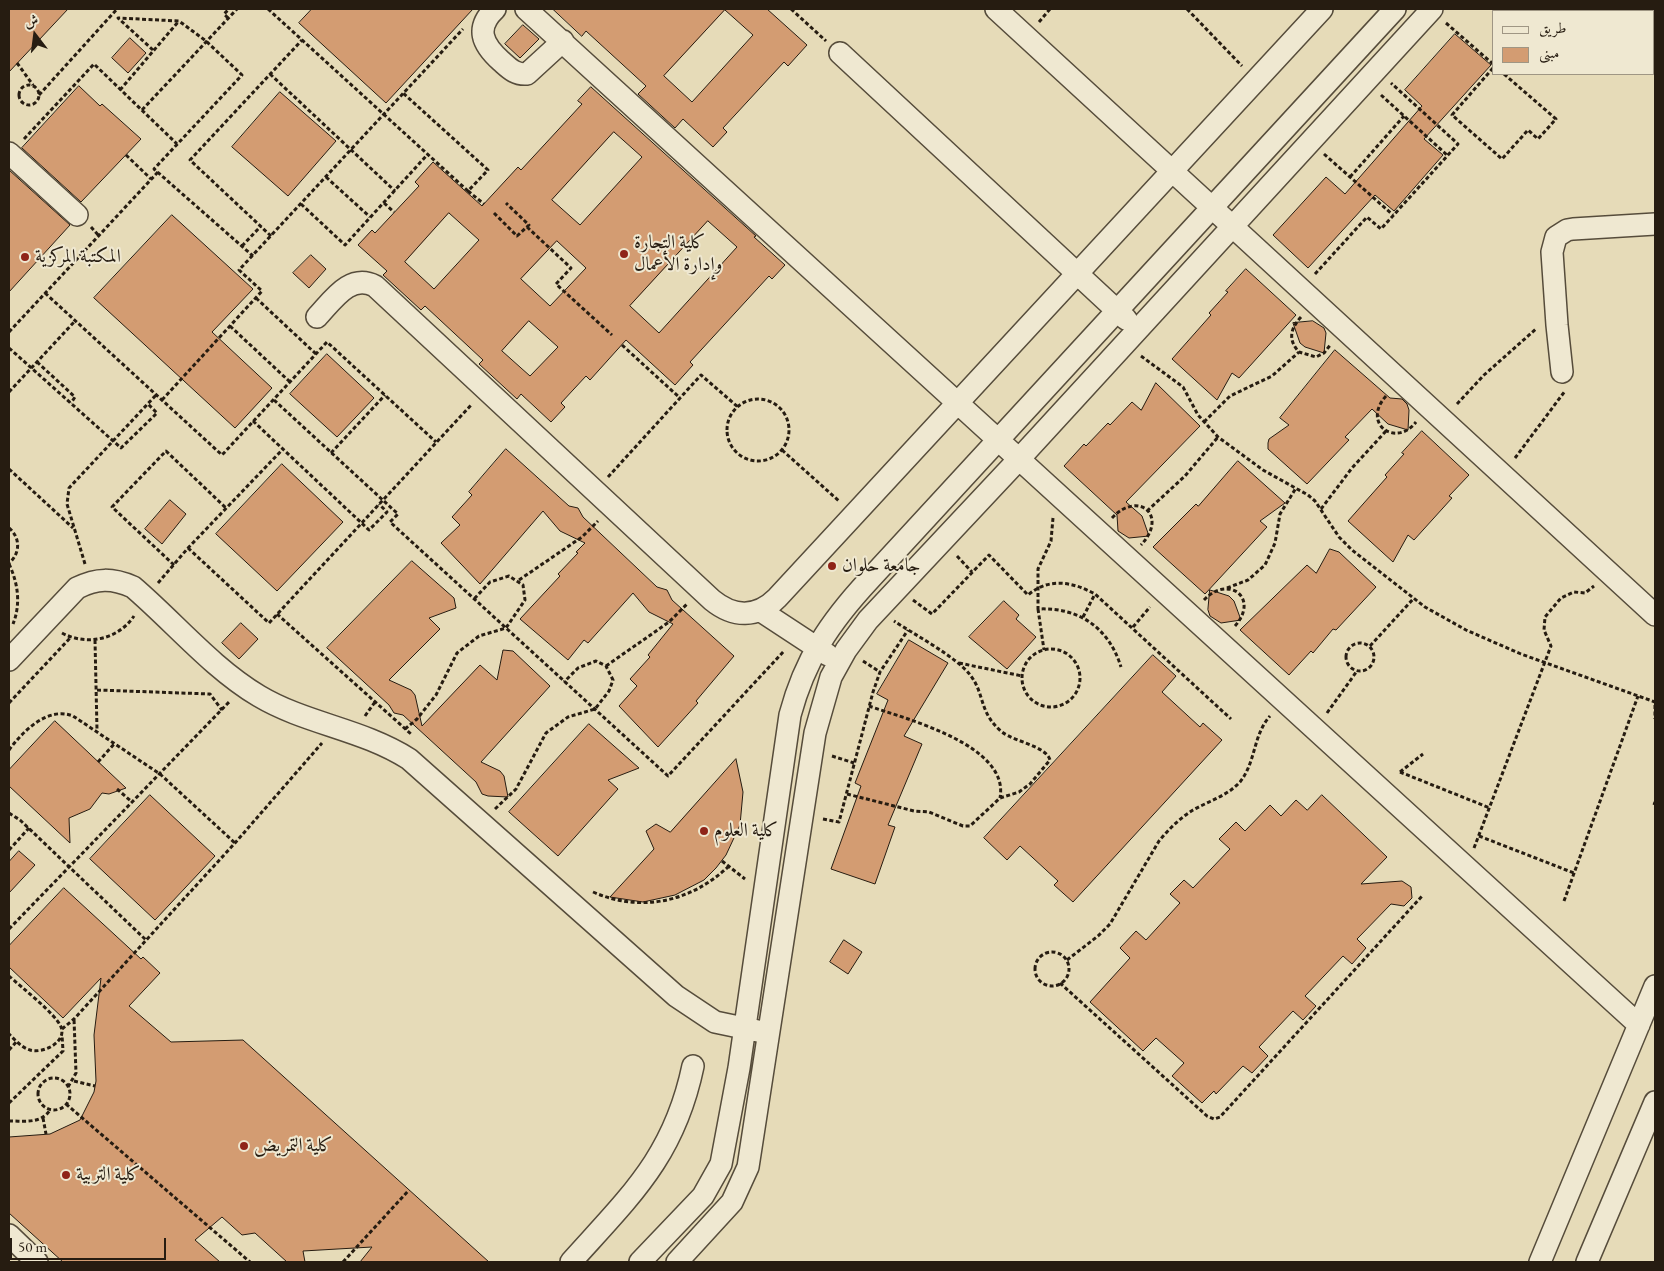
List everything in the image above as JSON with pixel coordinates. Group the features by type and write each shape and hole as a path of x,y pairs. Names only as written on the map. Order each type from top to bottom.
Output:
{"lane":[{"path":"495,9 487,17 483,29 484,41 491,52 520,75 527,74 533,70 563,41"},
{"path":"526,9 1639,1025"},
{"path":"996,9 1655,615"},
{"path":"317,317 349,285 361,281 375,286 722,608 734,613 748,614 760,611 777,598 855,515 1322,9"},
{"path":"640,1262 703,1196 713,1181 725,1146 745,1030 787,732 800,682 815,648 840,612 1211,206 1395,9"},
{"path":"677,1262 720,1217 742,1185 752,1147 815,733 825,693 839,661 852,640 878,610 1020,458 1231,225 1431,9"},
{"path":"840,53 1116,310 1130,337"},
{"path":"9,154 78,215"},
{"path":"1562,372 1556,325 1552,252 1556,237 1573,229 1655,224"},
{"path":"9,660 76,588 104,579 119,581 132,587 223,669 259,696 299,715 380,742 409,758 676,996 715,1022 745,1030 769,1033"},
{"path":"760,611 815,648 839,661"},
{"path":"800,682 825,693"},
{"path":"1540,1262 1655,986"},
{"path":"571,1262 644,1179 658,1159 680,1114 693,1066"},
{"path":"739,1068 763,1073"},
{"path":"1587,1262 1655,1102"},
{"path":"9,1235 37,1262"}],"path":[{"path":"33,86 26,85 21,88 19,98 27,105 37,101 39,95 117,9"},
{"path":"228,18 224,14 229,9"},
{"path":"142,110 237,9"},
{"path":"268,9 484,204"},
{"path":"791,9 840,53"},
{"path":"1187,9 1256,81"},
{"path":"1431,9 1492,63"},
{"path":"153,50 118,18 179,21 206,41 242,75 154,169 253,256"},
{"path":"120,90 179,21"},
{"path":"162,400 262,291 239,270 468,23"},
{"path":"271,236 190,160 302,40"},
{"path":"17,63 39,95"},
{"path":"9,154 94,64 178,144"},
{"path":"1492,69 1452,115 1502,159 1528,130 1538,139 1556,119 1505,75"},
{"path":"270,74 395,191"},
{"path":"1370,75 1404,116 1447,155"},
{"path":"1344,328 1324,353 1316,357 1310,357 1299,352 1292,341 1292,328 1308,296 1367,217 1380,229 1458,144 1370,75"},
{"path":"403,93 488,170 468,191"},
{"path":"1350,177 1404,116"},
{"path":"1309,140 1393,215"},
{"path":"301,204 345,245 428,154"},
{"path":"126,155 151,179"},
{"path":"9,332 158,172"},
{"path":"326,177 370,217"},
{"path":"384,202 394,212"},
{"path":"506,203 529,225 527,227 571,268 556,284 612,335"},
{"path":"494,214 517,236 527,227"},
{"path":"242,246 261,226"},
{"path":"45,293 222,456 327,342 436,442"},
{"path":"256,298 316,354"},
{"path":"9,392 75,321"},
{"path":"1400,380 1377,407 1377,420 1386,431 1394,433 1407,431 1435,413 1484,375 1535,329 1556,325"},
{"path":"230,326 290,382"},
{"path":"1130,337 1183,387 1204,422 1218,437 1263,470 1308,495 1321,508 1334,530 1352,550 1414,598 1466,630 1521,654 1545,661 1655,703 1655,718"},
{"path":"622,345 680,398"},
{"path":"9,348 121,448 157,413 148,404"},
{"path":"1204,422 1230,396 1272,376 1299,352"},
{"path":"37,362 75,397 71,403"},
{"path":"1502,473 1520,453 1565,392 1562,372"},
{"path":"519,580 582,537 602,515 602,497 680,398 701,375 738,407"},
{"path":"188,548 269,623 486,389"},
{"path":"90,582 67,504 69,488 156,395"},
{"path":"331,453 385,395"},
{"path":"760,399 778,406 784,414 789,432 782,450 774,456 756,461 738,454 732,447 727,428 729,419 738,407 750,400 760,399"},
{"path":"274,400 398,514 390,522 668,776 797,636"},
{"path":"253,421 369,530 387,512 379,504"},
{"path":"1321,508 1352,468 1386,431"},
{"path":"1147,511 1185,476 1218,437"},
{"path":"46,620 55,629 71,637 95,640 109,636 123,628 145,598 188,548 283,449"},
{"path":"174,565 112,507 166,450 226,508"},
{"path":"782,450 855,515"},
{"path":"9,469 74,529"},
{"path":"1191,615 1210,594 1248,580 1265,565 1275,543 1280,514 1296,488"},
{"path":"1044,650 1038,608 1038,569 1050,541 1052,523 1061,496"},
{"path":"1099,531 1122,508 1137,505 1147,511 1152,519 1152,532 1129,558"},
{"path":"9,528 17,538 18,546 16,554 9,564 16,585 17,603 16,615 9,630"},
{"path":"898,588 932,614 989,555 1028,595 1038,588 1053,583 1068,583 1095,594 1231,719"},
{"path":"1466,867 1551,646 1544,630 1545,617 1561,598 1574,592 1585,593 1592,589 1606,570"},
{"path":"405,729 417,719 436,695 457,653 479,636 506,628 525,600 525,590 519,580 509,576 496,579 474,599"},
{"path":"606,666 669,622 685,606 698,587"},
{"path":"1220,642 1243,617 1245,611 1243,599 1234,590 1228,588"},
{"path":"1132,627 1164,591"},
{"path":"1083,617 1095,594"},
{"path":"1370,646 1414,598"},
{"path":"1038,608 1066,610 1083,617 1101,630 1110,642 1121,667"},
{"path":"847,794 908,810 928,812 963,826 974,824 1000,798 1019,792 1030,784 1050,760 1048,754 1044,751 1013,739 994,724 982,704 973,678 956,662 878,610"},
{"path":"277,614 412,735"},
{"path":"802,815 838,822 847,794 868,706 880,672 908,630"},
{"path":"9,703 71,637"},
{"path":"95,640 97,731"},
{"path":"1315,729 1357,671 1368,669 1374,661 1373,650 1370,646 1359,642 1349,648 1346,653 1348,664 1357,671"},
{"path":"1044,650 1058,650 1071,657 1080,676 1073,696 1068,701 1055,706 1040,704 1025,690 1022,676 1029,660 1044,650"},
{"path":"495,809 520,782 546,733 568,717 595,709 612,685 612,675 606,666 596,661 584,664 564,682"},
{"path":"956,662 1022,676"},
{"path":"97,690 210,694 222,710"},
{"path":"1564,902 1638,696"},
{"path":"9,929 231,701"},
{"path":"1066,960 1098,936 1110,924 1159,841 1168,831 1192,811 1220,797 1238,784 1251,764 1262,728 1268,717 1286,702"},
{"path":"868,706 938,730 961,741 998,772 1001,784 1000,798"},
{"path":"9,750 32,726 50,714 59,712 73,716 160,774 235,843"},
{"path":"98,762 115,743"},
{"path":"62,1029 74,1019 235,843 315,752"},
{"path":"1380,788 1423,754"},
{"path":"1400,772 1490,808"},
{"path":"116,789 132,802"},
{"path":"488,803 502,816"},
{"path":"9,813 29,828 146,940"},
{"path":"9,850 29,828"},
{"path":"1479,836 1574,873"},
{"path":"722,861 764,894"},
{"path":"590,891 622,902 646,903 669,900 702,887 729,866"},
{"path":"1060,983 1207,1116 1214,1119 1220,1117 1423,895"},
{"path":"1047,952 1054,952 1066,960 1068,975 1060,983 1050,985 1043,982 1035,970 1036,962 1047,952"},
{"path":"9,976 55,1018 62,1029 63,1051 9,1103"},
{"path":"68,1087 74,1081 77,1069 74,1019"},
{"path":"9,1034 31,1051 50,1047 62,1035"},
{"path":"9,1050 17,1042"},
{"path":"58,1079 68,1087 70,1094 66,1104 58,1110 50,1110 40,1101 38,1094 44,1082 58,1079"},
{"path":"74,1081 95,1086"},
{"path":"66,1104 250,1262"},
{"path":"9,1121 36,1120 43,1118 50,1110"},
{"path":"43,1118 46,1134"},
{"path":"343,1262 409,1190"}],"building":[{"path":"9,9 68,9 9,72"},
{"path":"312,9 473,9 386,103 299,23"},
{"path":"553,9 767,9 807,45 788,66 784,62 723,128 727,132 713,147 683,119 675,128 638,94 646,86 586,31 582,36","holes":["725,10 753,35 692,102 664,76"]},
{"path":"523,25 539,39 520,58 505,44"},
{"path":"1455,34 1491,65 1424,139 1443,155 1394,211 1375,195 1308,268 1273,235 1326,177 1345,194 1422,106 1405,90"},
{"path":"130,38 146,53 128,73 112,58"},
{"path":"79,86 100,106 102,104 141,139 81,202 22,148"},
{"name":"كلية التجارة وإدارة الأعمال","path":"591,87 756,236 754,237 785,265 772,279 769,276 690,362 693,365 675,385 626,340 590,380 586,376 561,403 565,407 551,422 521,394 517,399 479,364 483,360 425,306 421,310 383,275 387,271 358,245 372,230 375,233 419,186 415,182 433,162 482,206 518,167 521,170 582,104 578,101","holes":["614,132 642,157 580,225 552,200","449,213 479,240 434,289 405,262","708,221 737,247 659,333 630,306","557,241 586,268 550,306 521,279","529,321 558,347 530,376 502,351"]},
{"path":"280,92 336,141 288,196 232,147"},
{"name":"المكتبة المركزية","path":"9,170 70,225 9,292"},
{"path":"172,215 253,289 212,332 272,388 235,428 94,298"},
{"path":"311,255 326,269 309,288 293,273"},
{"path":"1246,269 1296,315 1239,378 1232,373 1217,400 1172,359 1211,315 1209,313"},
{"path":"1313,321 1324,328 1326,333 1324,353 1305,347 1300,343 1293,323"},
{"path":"1335,350 1390,398 1402,399 1407,404 1409,410 1408,430 1388,424 1372,409 1345,437 1349,440 1307,484 1268,449 1268,443 1269,439 1289,425 1280,418"},
{"path":"327,354 374,398 337,437 290,394"},
{"path":"1156,383 1200,426 1126,502 1142,516 1149,536 1129,538 1118,531 1117,515 1064,466 1084,444 1086,446 1108,423 1110,425 1132,402 1141,410"},
{"path":"1422,431 1469,475 1449,496 1452,498 1414,540 1408,535 1393,562 1348,521 1387,477 1385,475"},
{"path":"506,449 569,506 578,508 583,517 657,587 667,590 672,600 734,656 696,701 698,703 658,747 619,706 637,686 630,679 650,657 648,655 673,624 649,612 633,593 588,643 584,640 568,660 520,619 560,576 558,574 585,543 560,531 543,511 480,584 441,543 460,525 452,517 472,495 469,492"},
{"path":"1238,461 1285,503 1260,521 1267,527 1205,594 1153,547 1196,504 1198,506"},
{"path":"282,464 343,522 277,591 216,534"},
{"path":"170,500 186,514 162,544 145,529"},
{"path":"1330,549 1339,552 1376,587 1336,630 1333,629 1313,653 1311,651 1289,675 1240,630 1307,565 1316,573"},
{"path":"412,561 454,598 456,608 429,618 440,629 389,680 411,690 415,695 422,726 480,665 497,680 503,650 513,651 550,686 481,762 500,771 504,776 508,797 482,794 476,782 403,715 394,713 389,705 327,648"},
{"path":"1210,590 1229,596 1234,601 1241,620 1221,623 1210,616 1208,610"},
{"path":"1004,601 1019,615 1016,619 1036,637 1007,669 969,637"},
{"path":"241,623 258,639 239,659 222,643"},
{"path":"909,640 948,663 904,736 922,744 888,825 895,827 875,884 831,869 861,786 855,783 888,700 877,694"},
{"path":"1153,655 1176,676 1162,692 1200,727 1203,723 1222,740 1073,902 1054,885 1058,881 1020,846 1007,860 984,838"},
{"path":"55,721 126,788 109,794 102,793 90,809 69,818 70,843 9,786 9,770"},
{"path":"589,724 639,768 608,780 618,789 558,856 509,812"},
{"name":"كلية العلوم","path":"736,759 743,792 740,825 726,855 716,868 704,880 675,895 643,902 610,897 654,849 646,831 656,824 670,832"},
{"path":"150,795 215,856 155,920 90,859"},
{"path":"1322,795 1387,857 1361,884 1402,881 1411,887 1412,898 1404,906 1391,904 1357,939 1366,948 1352,964 1343,956 1305,996 1316,1006 1303,1020 1293,1011 1259,1047 1268,1056 1252,1073 1243,1066 1216,1094 1214,1091 1202,1103 1172,1076 1184,1063 1156,1038 1143,1051 1090,1002 1130,958 1120,948 1136,931 1146,940 1180,903 1170,894 1184,880 1193,888 1230,849 1219,839 1236,822 1245,831 1270,805 1281,816 1296,800 1307,810"},
{"path":"19,851 35,865 9,893 9,862"},
{"path":"64,888 141,959 143,957 160,973 129,1006 171,1042 243,1040 489,1262 360,1262 372,1247 303,1251 305,1262 287,1262 255,1233 242,1235 222,1217 195,1240 220,1262 63,1262 9,1213 9,1137 50,1134 80,1120 94,1092 96,1081 94,1035 101,978 63,1018 9,967 9,946"},
{"path":"844,940 862,952 848,974 830,962"}],"place":[{"name":"كلية التجارة وإدارة الأعمال","path":"624,254"},
{"name":"المكتبة المركزية","path":"25,257"},
{"name":"جامعة حلوان","path":"832,566"},
{"name":"كلية العلوم","path":"704,831"},
{"name":"كلية التمريض","path":"244,1146"},
{"name":"كلية التربية","path":"66,1175"}]}
